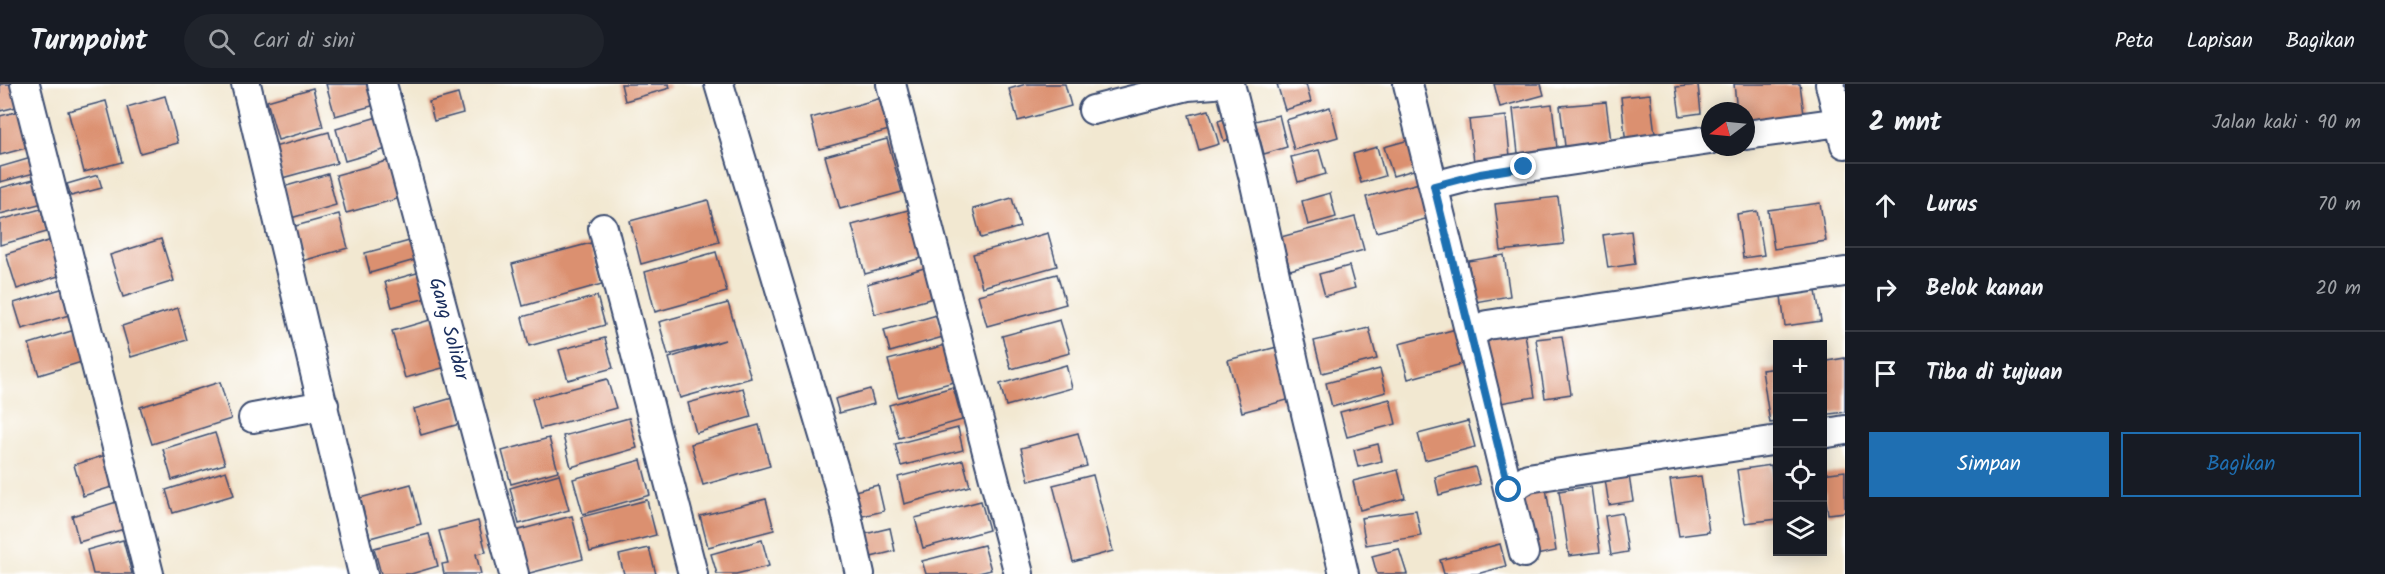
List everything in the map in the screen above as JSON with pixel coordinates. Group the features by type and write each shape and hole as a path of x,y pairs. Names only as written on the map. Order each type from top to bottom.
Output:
{"street":[{"path":"25,84 149,574"},
{"path":"246,84 363,574"},
{"name":"Gang Solidar","path":"382,84 514,574"},
{"path":"719,84 844,503 861,574"},
{"path":"891,84 1019,574"},
{"path":"1093,110 1188,86 1214,84"},
{"path":"1230,84 1344,574"},
{"path":"1408,84 1524,553"},
{"path":"1755,135 1843,133 1830,84"},
{"path":"1434,186 1496,171 1701,141"},
{"path":"603,228 693,574"},
{"path":"1470,334 1487,325 1845,272"},
{"path":"253,418 324,405"},
{"path":"1827,433 1845,430"},
{"path":"1509,490 1528,478 1773,441"}],"building":[{"path":"0,84 14,84 20,106 0,111"},
{"path":"326,84 374,84 379,104 335,116"},
{"path":"621,84 669,84 670,88 625,101"},
{"path":"1026,84 1065,84 1071,106 1018,121 1009,89"},
{"path":"1277,84 1306,84 1311,102 1285,110"},
{"path":"1494,84 1541,84 1544,95 1500,107"},
{"path":"1734,84 1800,84 1805,122 1755,128 1755,102 1736,102"},
{"path":"1698,85 1701,113 1680,116 1676,87"},
{"path":"313,88 323,127 278,140 267,101"},
{"path":"458,94 463,113 434,121 429,102"},
{"path":"1650,94 1656,142 1626,145 1621,97"},
{"path":"165,96 178,143 140,153 127,107"},
{"path":"885,97 893,129 819,149 811,118"},
{"path":"106,101 122,162 84,172 68,111"},
{"path":"1606,102 1612,149 1566,154 1560,106"},
{"path":"1552,104 1558,157 1519,162 1513,109"},
{"path":"1330,107 1338,137 1294,150 1286,120"},
{"path":"27,109 37,145 0,155 0,116"},
{"path":"1209,110 1219,144 1199,150 1189,115"},
{"path":"1279,115 1287,147 1264,154 1255,121"},
{"path":"381,116 390,148 345,161 336,129"},
{"path":"1234,116 1239,136 1224,141 1218,121"},
{"path":"1506,116 1511,166 1475,170 1469,120"},
{"path":"329,132 337,163 282,178 274,147"},
{"path":"1416,138 1424,167 1393,176 1384,147"},
{"path":"887,139 902,192 840,209 825,156"},
{"path":"1377,147 1385,176 1361,183 1353,154"},
{"path":"1319,150 1326,174 1298,182 1291,157"},
{"path":"38,156 42,171 0,182 0,167"},
{"path":"394,159 404,197 346,213 336,175"},
{"path":"328,174 336,205 291,218 283,187"},
{"path":"98,175 102,188 71,196 67,184"},
{"path":"41,177 47,202 0,214 0,188"},
{"path":"1423,182 1433,217 1376,232 1366,197"},
{"path":"1330,193 1336,217 1308,225 1302,201"},
{"path":"1558,197 1564,244 1501,251 1495,204"},
{"path":"1012,198 1020,227 981,238 973,209"},
{"path":"708,200 719,242 641,264 630,221"},
{"path":"1820,203 1826,241 1774,249 1768,210"},
{"path":"41,209 47,232 0,245 0,220"},
{"path":"912,209 925,257 865,274 852,225"},
{"path":"1757,211 1764,255 1743,258 1737,214"},
{"path":"339,214 348,248 302,261 292,227"},
{"path":"1355,217 1364,250 1290,270 1281,237"},
{"path":"1631,231 1635,264 1608,268 1603,235"},
{"path":"1048,233 1057,266 982,287 973,254"},
{"path":"58,238 68,273 17,289 6,254"},
{"path":"161,239 174,281 123,297 110,255"},
{"path":"417,239 422,258 370,273 365,253"},
{"path":"591,243 602,284 523,306 512,264"},
{"path":"716,252 727,292 655,312 645,272"},
{"path":"1504,255 1510,296 1475,302 1468,261"},
{"path":"1349,266 1355,288 1325,296 1319,274"},
{"path":"928,267 937,297 875,314 867,284"},
{"path":"424,271 431,297 392,307 385,282"},
{"path":"1057,274 1066,304 987,326 978,295"},
{"path":"71,286 79,312 22,329 14,303"},
{"path":"1816,291 1821,321 1785,326 1781,296"},
{"path":"597,296 605,325 529,346 522,317"},
{"path":"728,303 751,378 680,398 669,358 725,340 668,355 659,322"},
{"path":"178,308 187,340 131,357 122,326"},
{"path":"937,315 943,337 890,352 884,330"},
{"path":"437,318 450,366 405,378 392,331"},
{"path":"1060,320 1070,353 1011,369 1002,336"},
{"path":"1369,328 1377,359 1322,373 1314,341"},
{"path":"1460,328 1469,362 1408,379 1399,344"},
{"path":"78,329 88,360 39,375 29,344"},
{"path":"1525,334 1535,397 1495,404 1485,340"},
{"path":"1562,336 1571,394 1545,398 1536,339"},
{"path":"605,338 613,368 568,380 559,350"},
{"path":"950,344 961,380 898,397 888,360"},
{"path":"1277,347 1291,399 1242,412 1228,360"},
{"path":"1845,358 1845,412 1827,414 1827,361"},
{"path":"1066,365 1072,388 1006,406 1000,384"},
{"path":"1380,369 1386,392 1332,407 1326,383"},
{"path":"1773,369 1773,423 1770,423 1762,370"},
{"path":"607,379 616,408 540,429 532,399"},
{"path":"220,382 231,419 152,444 140,407"},
{"path":"953,387 962,420 899,438 889,405"},
{"path":"743,388 751,417 696,433 688,403"},
{"path":"870,389 874,404 839,413 835,399"},
{"path":"456,397 463,423 421,435 414,409"},
{"path":"1390,399 1396,424 1347,437 1340,412"},
{"path":"629,418 637,448 571,467 563,436"},
{"path":"1468,421 1475,447 1425,460 1418,434"},
{"path":"759,425 770,466 703,485 691,444"},
{"path":"958,428 963,450 901,466 895,444"},
{"path":"215,433 225,464 172,480 163,449"},
{"path":"1078,433 1087,466 1029,481 1021,448"},
{"path":"549,438 558,471 511,484 502,451"},
{"path":"1378,444 1382,461 1358,467 1354,450"},
{"path":"109,454 118,485 83,496 74,465"},
{"path":"641,460 650,495 583,514 573,479"},
{"path":"963,460 970,486 904,504 898,477"},
{"path":"1771,465 1773,520 1745,523 1737,470"},
{"path":"1475,467 1480,484 1439,495 1435,477"},
{"path":"1398,470 1405,498 1360,510 1353,481"},
{"path":"226,471 234,495 173,513 166,490"},
{"path":"1845,471 1845,512 1828,514 1827,473"},
{"path":"559,474 569,510 519,524 510,488"},
{"path":"1093,475 1113,551 1073,562 1053,485"},
{"path":"1629,476 1633,501 1609,505 1605,479"},
{"path":"1701,476 1709,532 1679,536 1670,480"},
{"path":"411,484 421,524 370,538 360,498"},
{"path":"878,485 884,511 858,517 851,492"},
{"path":"1591,486 1600,552 1569,556 1559,491"},
{"path":"1546,488 1556,551 1531,556 1521,493"},
{"path":"766,499 774,530 708,547 700,516"},
{"path":"123,500 131,527 79,542 72,516"},
{"path":"647,500 656,535 590,552 581,517"},
{"path":"981,501 989,530 923,548 915,518"},
{"path":"1416,510 1421,536 1366,545 1361,518"},
{"path":"1622,513 1628,552 1611,555 1605,516"},
{"path":"572,516 583,559 526,574 515,531"},
{"path":"478,521 486,552 476,554 481,574 444,574 442,564 448,563 439,531"},
{"path":"890,528 895,551 871,557 865,534"},
{"path":"429,534 438,566 411,574 381,574 374,548"},
{"path":"123,540 132,574 93,574 87,550"},
{"path":"762,540 769,566 736,574 717,574 711,554"},
{"path":"1500,544 1506,566 1477,574 1444,574 1440,560"},
{"path":"984,545 991,570 975,574 926,574 922,561"},
{"path":"649,548 656,574 624,574 619,555"},
{"path":"1399,549 1407,574 1377,574 1372,556"}],"route":[{"path":"1509,490 1434,186 1480,174 1524,167"}]}
